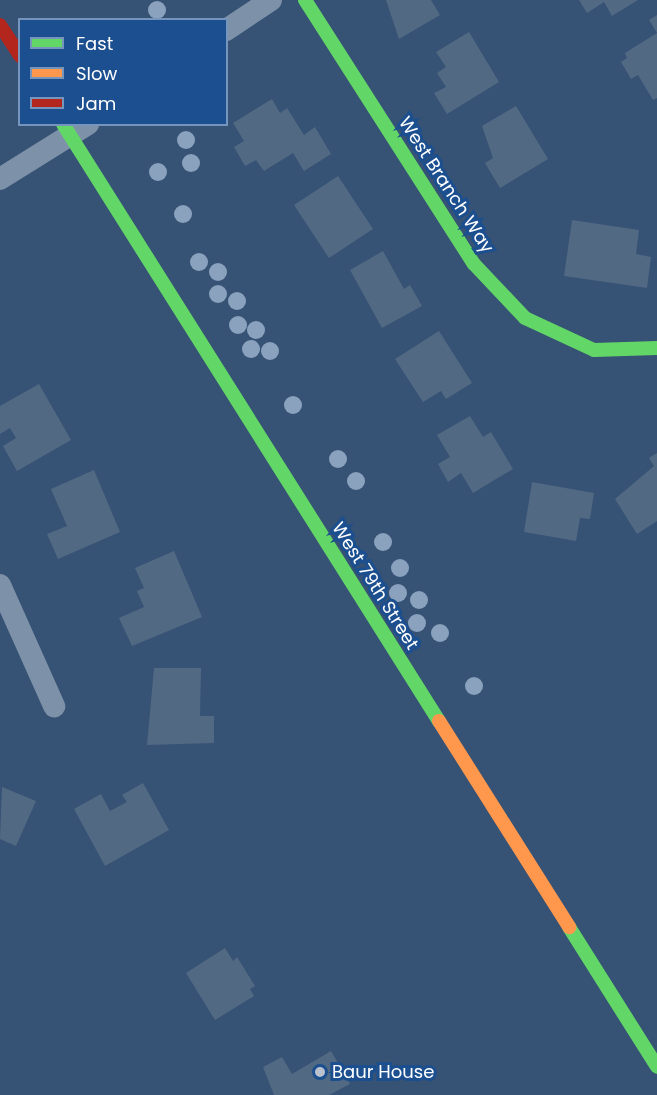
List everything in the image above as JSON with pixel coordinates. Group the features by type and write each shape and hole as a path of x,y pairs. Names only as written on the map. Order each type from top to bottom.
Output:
{"main road":[{"name":"West Branch Way","path":"305,0 474,264 525,318 594,350 630,353 657,348"},
{"path":"0,26 18,53"},
{"name":"West 79th Street","path":"74,128 657,1067"}],"street":[{"path":"228,29 271,0"},
{"path":"0,179 74,128"},
{"path":"0,585 54,705"}],"building":[{"path":"386,0 431,0 440,15 399,39"},
{"path":"579,0 638,0 612,16 604,2 587,13"},
{"path":"657,15 657,33 649,20"},
{"path":"469,32 499,82 447,114 434,93 446,87 437,73 446,67 436,52"},
{"path":"657,33 657,98 653,100 638,75 631,79 621,62 627,58 625,53"},
{"path":"272,99 280,113 287,108 304,135 315,127 331,154 304,171 293,153 264,171 256,160 245,166 234,147 244,141 233,123"},
{"path":"516,106 548,159 500,188 485,163 493,158 482,126"},
{"path":"338,176 373,229 329,258 294,205"},
{"path":"572,220 639,230 636,254 651,257 647,288 564,276"},
{"path":"383,251 404,289 410,285 422,306 382,328 350,270"},
{"path":"439,331 472,383 446,399 441,391 423,402 395,359"},
{"path":"39,384 71,440 17,471 3,446 16,438 10,428 0,434 0,406"},
{"path":"470,416 483,437 491,432 513,469 473,493 461,473 448,482 438,464 450,457 437,435"},
{"path":"657,453 657,521 637,534 615,499 654,466 649,458"},
{"path":"94,470 120,532 58,559 47,534 67,526 51,489"},
{"path":"532,482 594,493 590,519 580,518 576,541 524,532"},
{"path":"174,551 202,617 132,646 119,618 144,607 137,591 144,588 135,568"},
{"path":"154,668 201,668 200,716 214,716 214,743 147,745"},
{"path":"143,783 169,830 105,866 74,809 101,794 110,811 127,802 122,795"},
{"path":"2,787 36,801 16,846 0,839"},
{"path":"225,948 233,961 237,957 255,986 250,989 254,996 215,1020 186,973"},
{"name":"Baur House","path":"331,1051 350,1084 329,1095 274,1095 263,1067 282,1057 292,1074"}],"traffic: fast":[{"path":"305,0 474,264 525,318 594,350 657,348"},
{"path":"64,126 439,721"},
{"path":"569,927 657,1067"}],"traffic: slow":[{"path":"439,721 569,927"}],"traffic: jam":[{"path":"0,25 18,53"}],"place":[{"name":"Baur House","path":"320,1072"}]}
